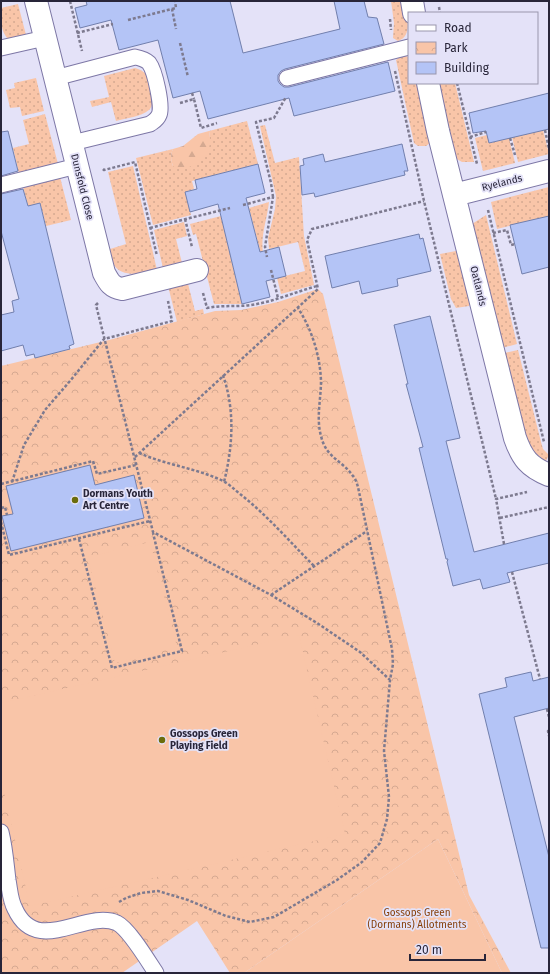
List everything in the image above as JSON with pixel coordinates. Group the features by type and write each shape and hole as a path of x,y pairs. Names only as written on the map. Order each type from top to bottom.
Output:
{"street":[{"name":"Dunsfold Close","path":"36,1 54,78 72,143 104,273 108,281 114,287"},
{"path":"412,1 414,12"},
{"name":"Oatlands","path":"428,84 454,195 515,438 520,452 528,463 549,474"},
{"name":"Ryelands","path":"454,195 549,171"},
{"path":"114,287 122,289 197,270"}],"lane":[{"path":"1,48 45,38"},
{"path":"287,78 408,47"},
{"path":"54,78 135,57 142,58 148,62 152,69 161,107 160,115 156,120 150,124 72,143"},
{"path":"1,185 77,166"},
{"path":"1,832 10,896 14,909 20,919 39,930 50,931 88,922 104,921 117,923 126,930 156,973"}],"path":[{"path":"70,1 82,54 75,56 79,72"},
{"path":"128,20 176,8 175,1"},
{"path":"172,9 176,29"},
{"path":"390,17 394,70 496,499 504,544"},
{"path":"77,33 113,24"},
{"path":"180,43 188,77"},
{"path":"267,257 265,247 273,197 256,122 274,118 290,90 287,78"},
{"path":"457,84 545,445"},
{"path":"192,93 201,128 217,123"},
{"path":"161,107 194,99"},
{"path":"544,130 549,149"},
{"path":"470,137 486,132"},
{"path":"12,482 24,445 46,410 104,339 172,321 135,162 104,170 95,138"},
{"path":"243,205 273,197"},
{"path":"135,457 318,289 307,240 312,229 424,201"},
{"path":"150,228 230,208"},
{"path":"493,233 507,230 511,245 515,244"},
{"path":"271,270 278,298"},
{"path":"215,306 263,303 317,286"},
{"path":"79,538 112,668 182,651 135,457 125,426 96,306 114,287"},
{"path":"104,921 115,904 126,898 141,893 158,891 188,900 226,916 250,922 274,917 337,880 362,862 380,843 387,819 389,797 384,751 390,680 393,664 392,649 358,487 353,476 331,455 324,446 320,435 319,412 321,381 319,360 308,323 298,308"},
{"path":"223,376 228,389 231,408 232,438 230,459 224,482"},
{"path":"139,453 152,459 199,471 224,482 247,499 314,566"},
{"path":"1,484 93,461 97,474 136,465"},
{"path":"496,499 547,487 549,474"},
{"path":"1,508 5,507 7,515"},
{"path":"500,518 549,507"},
{"path":"1,522 9,555 150,521"},
{"path":"272,595 368,530"},
{"path":"153,532 272,595 317,623 360,652 390,680"},
{"path":"512,572 540,679"},
{"path":"547,708 549,717"},
{"path":"549,731 549,736"}],"green space":[{"path":"391,1 404,1 406,12 408,24 406,34 398,41 393,38 394,23"},
{"path":"18,4 26,35 8,39 2,28 1,8"},
{"path":"402,55 408,57 408,84 420,84 430,143 426,146 418,146 414,143 396,60"},
{"path":"135,68 145,73 150,81 152,103 149,110 138,116 116,121 111,102 92,107 90,101 109,97 104,76"},
{"path":"36,78 44,111 22,116 20,107 10,108 6,90 15,88 14,83"},
{"path":"438,84 455,84 474,162 462,162 455,158"},
{"path":"45,114 58,164 19,174 13,148 29,144 23,120"},
{"path":"247,121 258,164 192,181 194,189 185,192 191,215 153,225 136,158 173,149 171,158 173,166 210,137 209,131"},
{"path":"265,125 275,163 299,157 304,236 314,285 281,294 277,278 305,271 298,242 269,249 268,238 275,209 276,196 260,126"},
{"path":"543,130 549,154 518,162 512,137"},
{"path":"209,131 210,145 202,158 190,167 180,169 173,166 171,153 173,149 183,146 198,134"},
{"path":"487,135 490,143 509,138 515,163 483,171 475,138"},
{"path":"133,166 157,270 134,274 122,272 117,269 111,261 107,250 126,244 108,172"},
{"path":"60,177 71,220 46,226 40,203 28,206 23,187"},
{"path":"549,187 549,216 497,229 491,202"},
{"path":"269,202 262,244 264,258 262,258 249,208"},
{"path":"486,215 517,344 502,348 472,224"},
{"path":"221,216 242,304 214,304 196,234 193,235 190,224"},
{"path":"184,222 187,236 176,239 182,263 163,268 154,230"},
{"path":"456,251 460,254 470,303 469,306 456,308 451,299 440,254"},
{"path":"187,280 195,311 203,309 204,314 177,322 168,286"},
{"path":"318,289 323,294 469,895 511,973 502,973 438,839 244,973 230,973 197,921 122,973 1,973 1,366 109,340 215,311 241,310 278,302"},
{"path":"518,350 543,449 549,455 545,463 530,451 504,353"},
{"path":"150,542 177,647 115,663 88,557"},
{"name":"Gossops Green Playing Field","path":"299,635 345,834 30,906 1,778 1,703"},
{"name":"Gossops Green (Dormans) Allotments","path":"438,839 502,973 244,973"}],"building":[{"path":"86,1 230,1 243,53 340,29 334,1 364,1 368,17 377,18 384,44 285,69 278,75 278,81 284,87 289,87 388,62 395,91 294,116 289,98 208,119 200,91 173,98 158,40 119,50 111,20 80,28 75,8 87,5"},
{"path":"549,93 549,129 489,143 486,131 473,133 469,113"},
{"path":"8,131 18,171 1,176 1,132"},
{"path":"402,144 408,171 404,171 405,175 315,197 314,193 302,195 300,166 304,165 303,159 323,154 325,162"},
{"path":"258,164 265,193 246,198 260,252 279,247 286,276 266,281 270,297 242,304 218,204 190,212 185,192 197,189 195,180"},
{"path":"23,189 28,206 40,203 74,344 69,346 70,349 35,358 34,354 26,356 23,345 1,351 1,315 14,312 12,301 19,299 1,231 1,194"},
{"path":"549,216 549,267 522,274 510,225"},
{"path":"419,234 420,239 423,238 431,271 397,279 398,286 362,294 359,281 332,288 325,256"},
{"path":"430,316 460,438 446,441 474,552 549,533 549,563 507,573 510,582 483,589 480,579 453,586 447,562 448,559 446,559 419,448 423,447 406,384 408,384 394,325"},
{"name":"Dormans Youth Art Centre","path":"90,465 95,485 134,475 144,518 11,551 2,516 13,514 6,486"},
{"path":"531,672 533,681 549,677 549,708 514,717 549,857 549,948 541,948 479,694 507,687 505,678"}],"place":[{"name":"Dormans Youth Art Centre","path":"75,500"},
{"name":"Gossops Green Playing Field","path":"162,740"}]}
